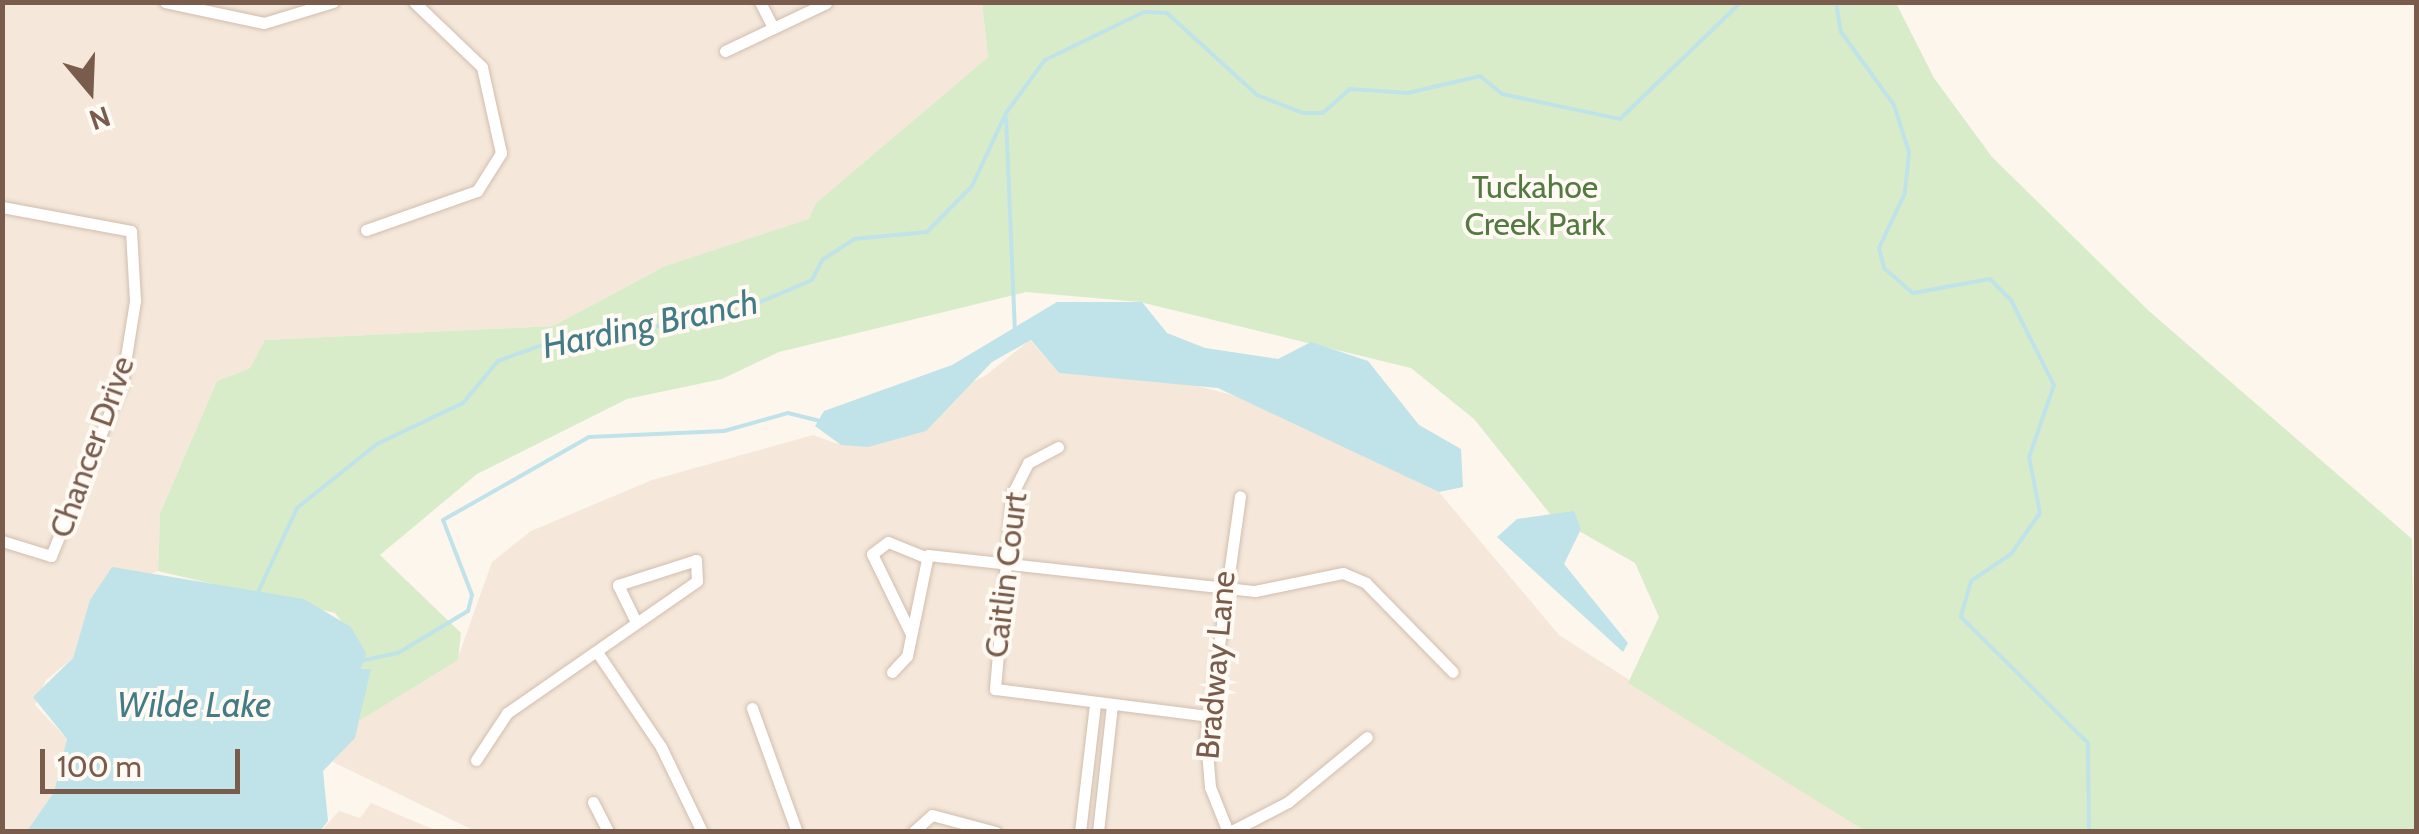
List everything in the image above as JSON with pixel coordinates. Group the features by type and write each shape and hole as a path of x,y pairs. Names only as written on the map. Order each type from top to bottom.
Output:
{"street":[{"path":"165,2 264,22 333,2"},
{"path":"366,230 477,191 501,153 482,67 414,2"},
{"path":"760,2 773,28"},
{"path":"725,51 826,3"},
{"name":"Chancer Drive","path":"2,207 134,235 126,367 51,556 2,542"},
{"name":"Caitlin Court","path":"1058,447 1019,476 1004,565 995,690 1208,716"},
{"name":"Bradway Lane","path":"1229,832 1205,766 1222,588 1240,496"},
{"path":"911,634 872,554 888,542 922,556 1222,588 1262,590 1324,572 1355,577 1452,672"},
{"path":"892,672 911,634 922,556"},
{"path":"476,760 508,713 599,655 636,622 697,580 696,560 618,586 636,622"},
{"path":"599,655 661,747 702,832"},
{"path":"1080,832 1095,704"},
{"path":"1098,832 1112,706"},
{"path":"752,708 796,832"},
{"path":"1229,832 1288,802 1367,736"},
{"path":"594,802 608,832"},
{"path":"913,832 932,816 996,832"}],"shaded area":[{"path":"2,3 982,3 988,57 816,203 810,219 665,266 553,326 265,340 250,368 217,381 160,513 158,571 90,600 73,658 46,680 35,705 67,739 54,792 27,831 3,831"},
{"path":"1030,340 1059,373 1183,382 1251,400 1439,492 1559,635 1865,831 477,832 333,762 359,721 457,660 492,562 531,531 652,480 813,435 841,445 985,376"},
{"path":"371,803 436,831 320,832 339,811 360,818"}],"green space":[{"name":"Tuckahoe Creek Park","path":"982,3 1896,3 1934,78 1992,157 2149,311 2412,539 2416,831 1865,831 1628,683 1659,617 1635,563 1551,515 1474,419 1411,368 1140,302 1026,292 779,352 722,379 627,399 477,474 380,555 461,633 458,660 359,721 369,670 361,670 365,652 335,613 158,571 160,513 217,381 250,368 265,340 553,326 665,266 809,219 816,203 988,57"}],"water":[{"path":"1057,302 1142,302 1167,333 1205,348 1278,359 1311,342 1368,361 1419,425 1461,449 1463,487 1439,492 1218,388 1059,373 1031,340 992,362 926,431 868,447 841,445 815,426 824,411 952,365"},
{"path":"1574,511 1581,529 1564,564 1628,643 1623,652 1497,537 1517,519"},
{"name":"Wilde Lake","path":"112,567 304,599 351,627 366,653 361,669 371,669 355,738 323,771 328,821 320,831 27,831 54,792 67,739 33,697 73,658 90,600"}],"waterway":[{"name":"Harding Branch","path":"259,590 297,508 377,444 463,403 498,361 562,338 675,324 717,303 755,304 812,280 822,260 854,239 927,232 972,186 1006,113 1045,60 1144,12 1167,13 1257,95 1303,113 1323,113 1350,89 1408,93 1480,76 1502,94 1620,119 1741,2"},
{"path":"1836,2 1841,32 1894,105 1909,152 1905,193 1879,248 1884,268 1913,293 1990,279 2011,300 2054,385 2029,457 2040,513 2011,554 1971,581 1961,617 2088,743 2089,832"},
{"path":"1006,118 1015,331"},
{"path":"360,661 398,653 468,611 472,595 443,520 589,437 724,431 788,413 820,421"}]}
